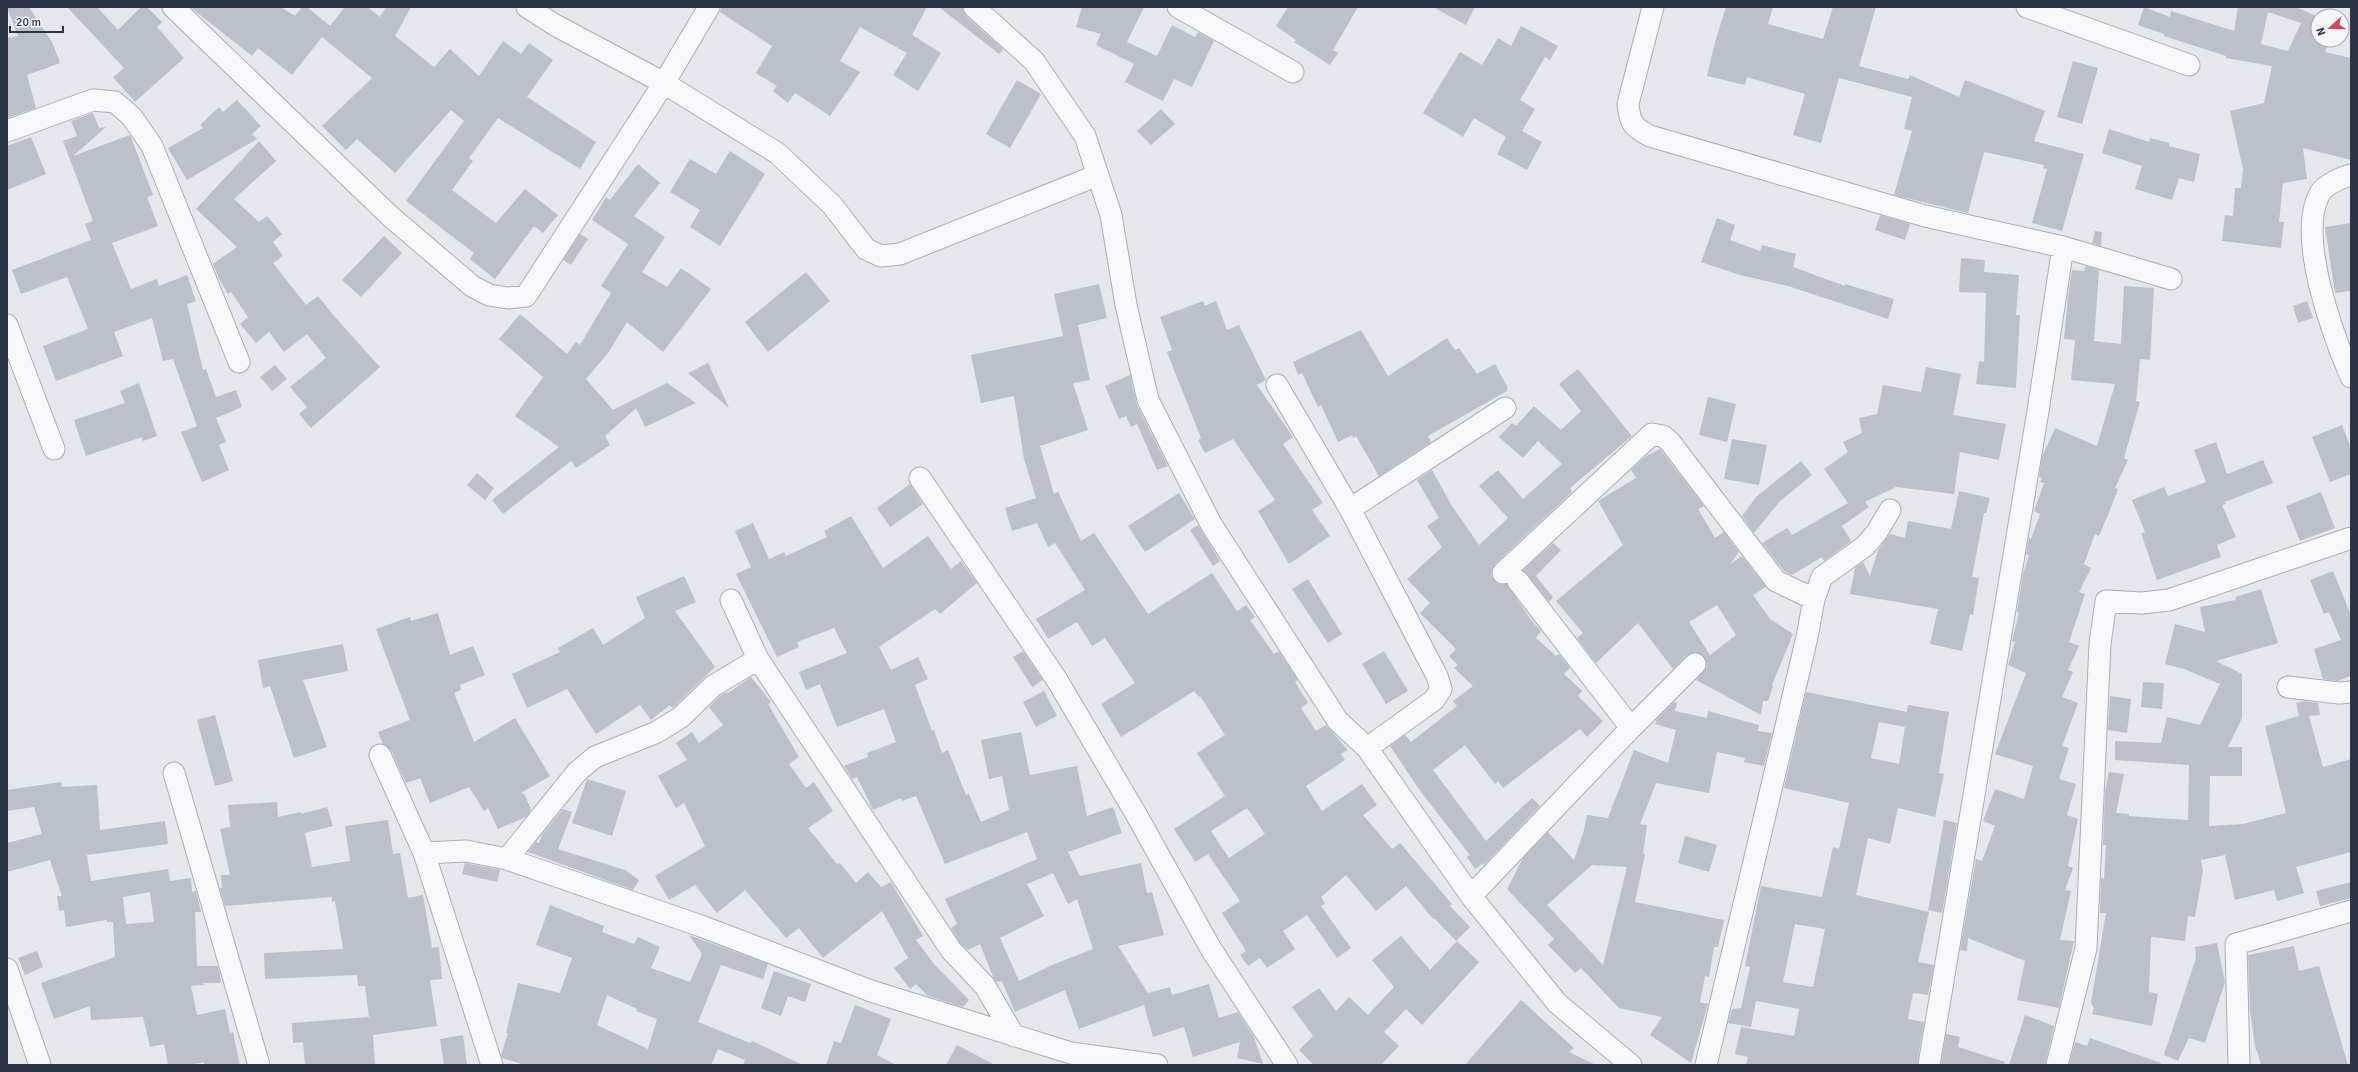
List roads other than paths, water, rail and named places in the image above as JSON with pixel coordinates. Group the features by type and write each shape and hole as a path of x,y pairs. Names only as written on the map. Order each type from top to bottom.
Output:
{"street":[{"path":"173,7 390,216 472,286 489,295 508,298 526,296 664,83 709,7"},
{"path":"527,7 555,25 664,83 777,154 832,205 866,249 881,256 900,254 1098,175"},
{"path":"974,7 1034,61 1085,136 1111,215 1126,305 1148,400 1211,524 1338,721 1367,748 1471,896 1557,1003 1631,1065"},
{"path":"1178,7 1293,72"},
{"path":"1653,7 1628,104 1630,120 1636,129 1650,136 1925,216 2063,248 2171,279"},
{"path":"2033,8 2189,65"},
{"path":"7,131 93,100 115,102 132,117 152,146 239,362"},
{"path":"2351,175 2342,177 2320,193 2312,224 2313,258 2341,353 2351,377"},
{"path":"1929,1065 2038,411 2063,248"},
{"path":"7,325 54,449"},
{"path":"1277,386 1350,509 1437,676 1440,690 1434,700 1367,748"},
{"path":"1350,509 1505,408"},
{"path":"1631,728 1511,577 1652,434 1663,436 1670,442 1776,581 1814,599"},
{"path":"920,478 1057,680 1136,814 1212,949 1287,1065"},
{"path":"1706,1065 1807,637 1814,599 1822,577 1864,546 1877,532 1890,510"},
{"path":"2058,1065 2086,948 2100,644 2106,601 2142,603 2169,600 2351,538"},
{"path":"731,600 758,659 951,950 985,986 1014,1036"},
{"path":"507,859 577,772 595,757 657,732 681,718 713,686 758,659"},
{"path":"1471,896 1631,728 1695,664"},
{"path":"2288,687 2339,693 2351,692"},
{"path":"380,755 424,853 492,1065"},
{"path":"174,773 259,1065"},
{"path":"424,853 466,851 507,859 701,926 871,991 1071,1053 1157,1065"},
{"path":"2239,1065 2236,944 2351,911"},
{"path":"7,969 40,1065"}]}
